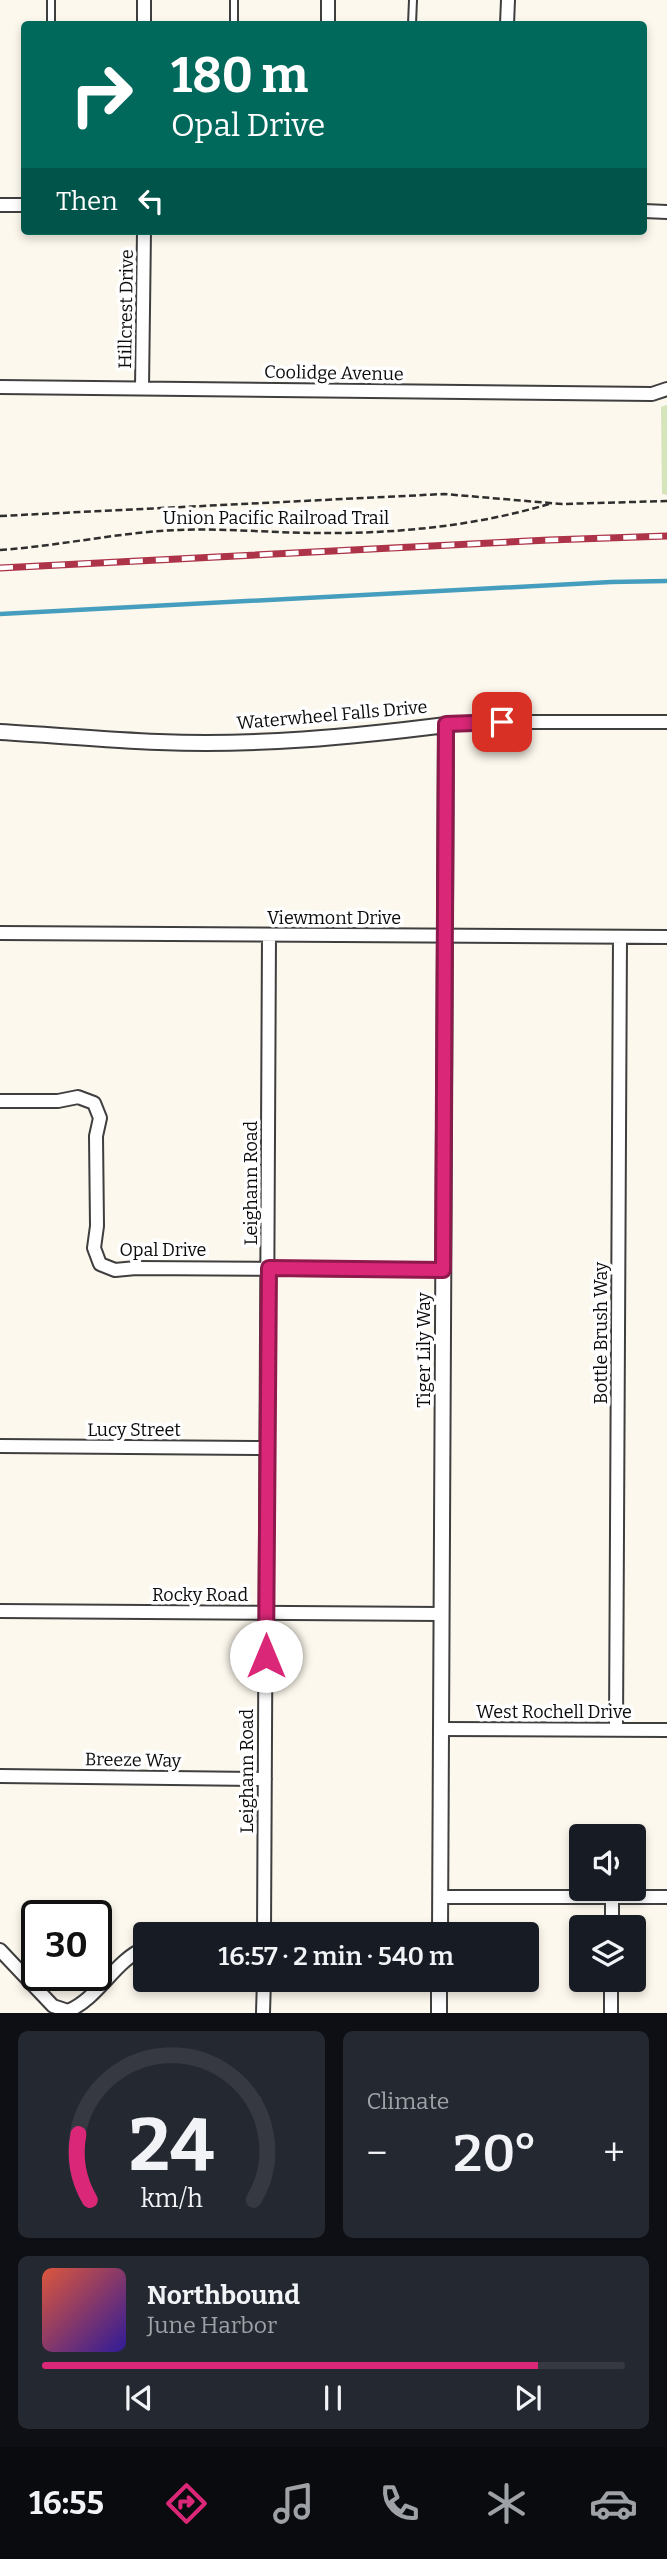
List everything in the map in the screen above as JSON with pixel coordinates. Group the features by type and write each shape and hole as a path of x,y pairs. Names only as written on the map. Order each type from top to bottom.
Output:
{"street":[{"path":"144,0 144,21"},
{"path":"328,0 328,21"},
{"path":"507,21 508,0"},
{"path":"0,205 21,205"},
{"path":"647,211 667,212"},
{"name":"Hillcrest Drive","path":"142,388 144,235"},
{"name":"Coolidge Avenue","path":"0,387 652,394 667,389"},
{"name":"Waterwheel Falls Drive","path":"0,732 161,742 223,742 319,739 478,722 667,722"},
{"name":"Tiger Lily Way","path":"440,1922 446,724"},
{"name":"Viewmont Drive","path":"0,933 667,937"},
{"name":"Leighann Road","path":"264,1922 269,936"},
{"name":"Bottle Brush Way","path":"616,1729 620,937"},
{"name":"Opal Drive","path":"0,1101 58,1101 78,1097 94,1103 100,1118 96,1136 97,1226 94,1248 100,1264 116,1270 443,1270"},
{"name":"Lucy Street","path":"0,1446 268,1448"},
{"name":"Rocky Road","path":"0,1611 441,1614"},
{"name":"West Rochell Drive","path":"441,1729 667,1730"},
{"name":"Breeze Way","path":"0,1776 265,1779"},
{"path":"440,1897 569,1897"},
{"path":"646,1897 667,1897"},
{"path":"0,1950 53,2006 68,2011 80,2006 133,1954"},
{"path":"264,1992 264,2013"},
{"path":"439,1992 439,2013"},
{"path":"611,1992 611,2013"}],"lane":[{"path":"51,0 51,21"},
{"path":"234,0 234,21"},
{"path":"412,21 413,0"}],"path":[{"name":"Union Pacific Railroad Trail","path":"0,516 444,494 551,503 667,501"},
{"name":"Union Pacific Railroad Trail","path":"0,550 179,530 318,533 421,528 508,514 551,503"}],"green space":[{"path":"667,405 667,495 662,494 661,407"}],"waterway":[{"path":"0,614 667,581"}],"railway":[{"path":"0,568 667,536"}],"route":[{"path":"266,1656 269,1268 443,1270 446,724 502,722"}]}
